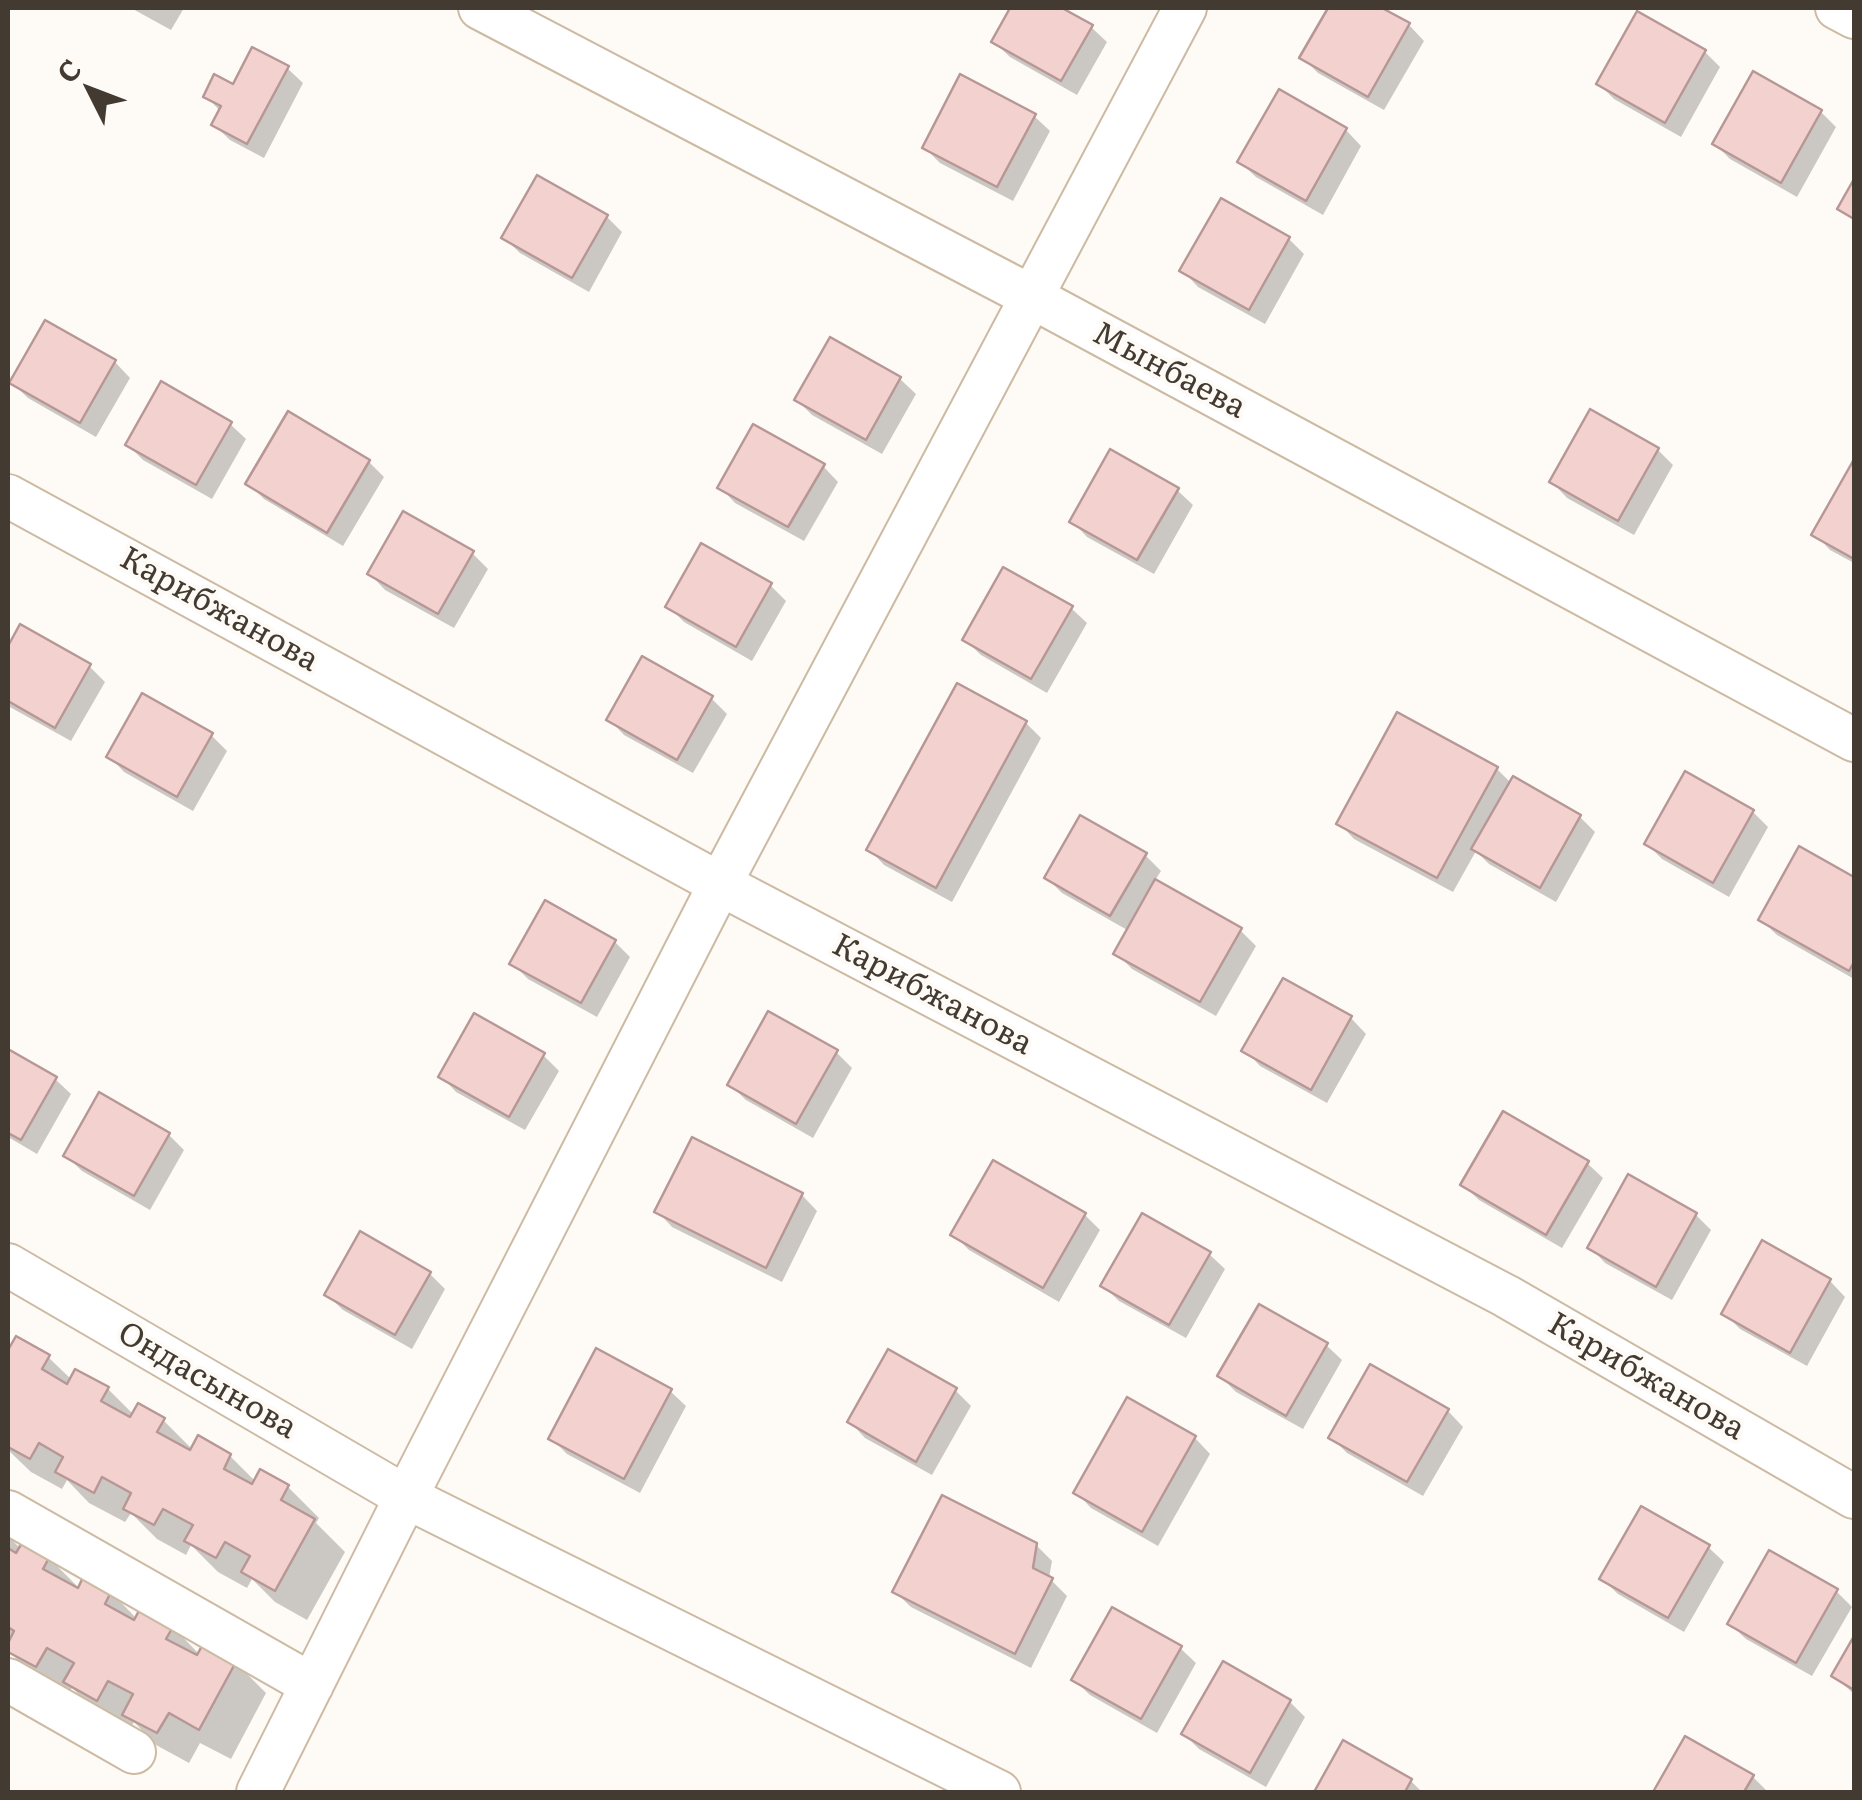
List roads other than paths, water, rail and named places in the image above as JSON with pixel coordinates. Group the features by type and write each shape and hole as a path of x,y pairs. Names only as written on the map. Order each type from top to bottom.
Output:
{"street":[{"name":"Мынбаева","path":"480,8 1030,296 1854,740"},
{"path":"258,1792 720,884 1184,8"},
{"path":"1837,8 1854,17"},
{"name":"Карибжанова","path":"8,496 720,884 1506,1296 1854,1497"},
{"name":"Ондасынова","path":"8,1265 406,1497 999,1792"},
{"path":"8,1512 312,1685"},
{"path":"8,1680 134,1752"}]}
